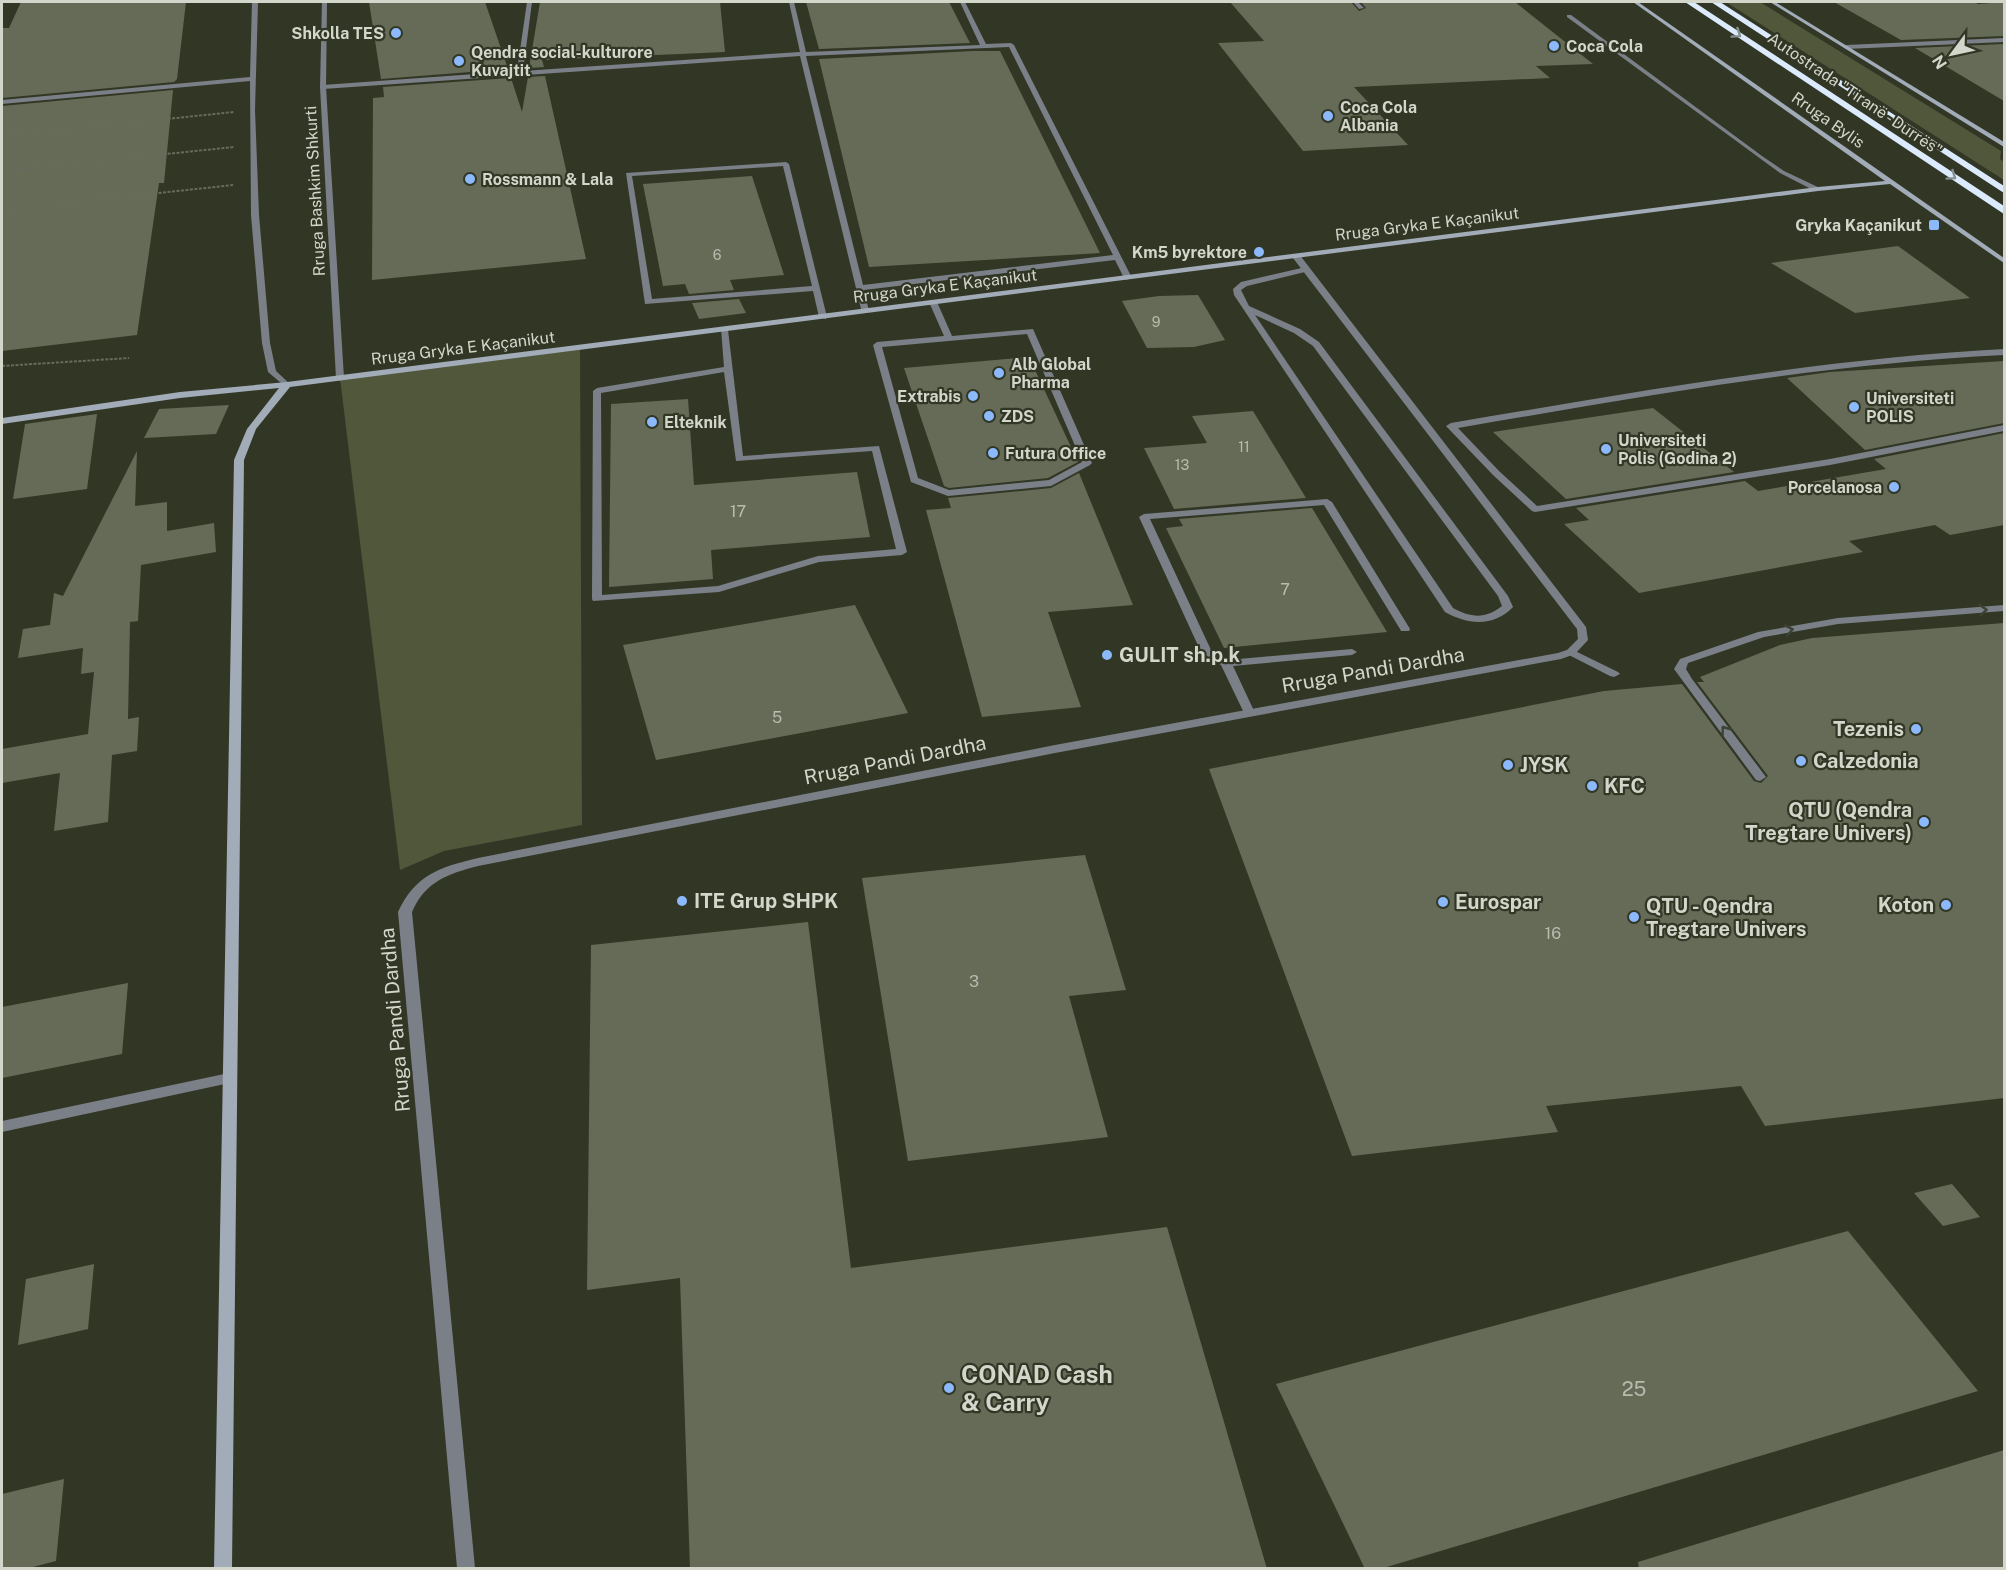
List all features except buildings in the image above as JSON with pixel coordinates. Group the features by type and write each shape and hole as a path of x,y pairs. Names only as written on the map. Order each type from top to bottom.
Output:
{"highway":[{"name":"Autostrada \"Tiranë - Durrës\"","path":"1689,2 2004,211"},
{"name":"Autostrada \"Tiranë - Durrës\"","path":"1715,2 2004,190"}],"street":[{"path":"223,1569 238,460 241,445 248,433 287,385 272,372 266,344 253,145 255,2"},
{"name":"Rruga Bashkim Shkurti","path":"324,2 323,87 339,378"},
{"path":"520,73 529,2"},
{"path":"790,2 865,311"},
{"path":"963,2 984,46"},
{"path":"1355,2 1361,8"},
{"name":"Rruga Bylis","path":"1635,2 2004,261"},
{"path":"1772,2 2004,145"},
{"path":"1569,16 1760,157 1782,172 1818,189"},
{"path":"1846,47 2004,40"},
{"path":"323,87 803,54 1011,45 1128,278"},
{"path":"2,102 253,79"},
{"path":"816,288 648,302 628,174 786,164 816,288 823,317"},
{"name":"Rruga Gryka E Kaçanikut","path":"2,421 180,394 287,385 1818,189 1893,182"},
{"path":"1296,256 1582,629 1583,640 1571,652 1614,674"},
{"path":"859,288 1118,257"},
{"path":"1246,308 1297,331 1316,344 1503,596 1508,607 1501,614 1479,620 1464,620 1449,610 1246,308 1238,295 1237,289 1244,284 1306,269"},
{"path":"933,303 949,339"},
{"path":"724,330 729,369 739,459 876,448 902,552 818,559 719,589 597,599 597,391 729,369"},
{"path":"1030,331 1087,463 1051,483 971,491 948,493 914,480 877,345 949,339 1030,331"},
{"path":"2004,352 1936,354 1766,374 1451,426 1535,508 1830,462 2004,428"},
{"path":"1352,652 1226,663 1206,652 1144,517 1327,502 1405,629"},
{"path":"1760,777 1680,669 1684,661 1762,634 1816,625 2004,608"},
{"name":"Rruga Pandi Dardha","path":"466,1569 405,912 409,898 417,888 456,868 507,855 1571,652"},
{"path":"1226,663 1249,713"},
{"path":"2,1127 229,1078"}],"path":[{"path":"2,136 252,110"},
{"path":"2,171 253,145"},
{"path":"2,210 255,183"},
{"path":"2,366 129,357"}],"green space":[{"path":"1726,2 1760,2 2001,151 2000,159 2004,162 2004,180"},
{"path":"580,348 582,825 444,851 400,870 340,378"}],"place":[{"name":"Shkolla TES","path":"396,33"},
{"name":"Coca Cola","path":"1554,46"},
{"name":"Qendra social-kulturore Kuvajtit","path":"459,61"},
{"name":"Coca Cola Albania","path":"1328,116"},
{"name":"Rossmann & Lala","path":"470,179"},
{"name":"Gryka Kaçanikut","path":"1934,225"},
{"name":"Km5 byrektore","path":"1259,252"},
{"name":"Alb Global Pharma","path":"999,373"},
{"name":"Extrabis","path":"973,396"},
{"name":"Universiteti POLIS","path":"1854,407"},
{"name":"ZDS","path":"989,416"},
{"name":"Elteknik","path":"652,422"},
{"name":"Universiteti Polis (Godina 2)","path":"1606,449"},
{"name":"Futura Office","path":"993,453"},
{"name":"Porcelanosa","path":"1894,487"},
{"name":"GULIT sh.p.k","path":"1107,655"},
{"name":"Tezenis","path":"1916,729"},
{"name":"Calzedonia","path":"1801,761"},
{"name":"JYSK","path":"1508,765"},
{"name":"KFC","path":"1592,786"},
{"name":"QTU (Qendra Tregtare Univers)","path":"1924,822"},
{"name":"ITE Grup SHPK","path":"682,901"},
{"name":"Eurospar","path":"1443,902"},
{"name":"Koton","path":"1946,905"},
{"name":"QTU - Qendra Tregtare Univers","path":"1634,917"},
{"name":"CONAD Cash & Carry","path":"949,1388"}]}
